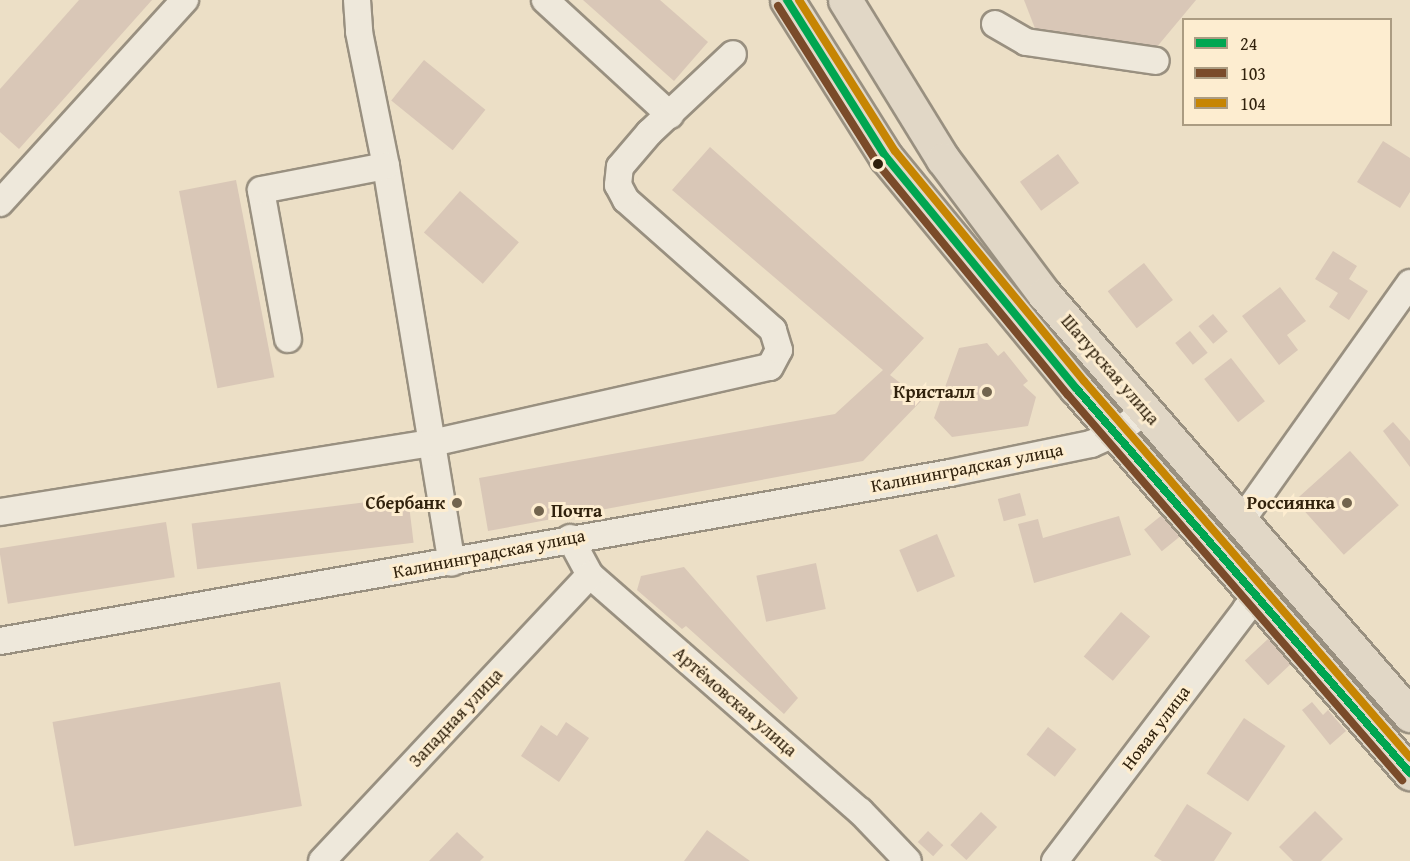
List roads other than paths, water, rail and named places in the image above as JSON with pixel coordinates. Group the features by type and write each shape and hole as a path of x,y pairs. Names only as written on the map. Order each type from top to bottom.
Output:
{"main road":[{"name":"Шатурская улица","path":"787,0 886,157 1116,433 1410,773"},
{"name":"Шатурская улица","path":"845,0 944,159 995,231 1145,411 1410,715"}],"street":[{"path":"0,203 185,0"},
{"path":"357,0 359,32 386,166 452,563"},
{"path":"545,0 670,115"},
{"path":"994,24 1026,42 1156,61"},
{"path":"0,512 432,443 770,367 779,350 773,330 626,200 618,185 620,167 733,54"},
{"path":"288,339 261,190 386,166"},
{"path":"1240,521 1410,283"},
{"name":"Калининградская улица","path":"0,640 452,563 570,538 950,473 1091,444 1116,433 1145,411"},
{"name":"Артёмовская улица","path":"570,538 590,575 860,811 908,861"},
{"name":"Западная улица","path":"322,861 590,575"},
{"name":"Новая улица","path":"1055,861 1246,609 1259,598"}],"place":[{"name":"Кристалл","path":"987,392"},
{"name":"Сбербанк","path":"457,503"},
{"name":"Россиянка","path":"1347,503"},
{"name":"Почта","path":"539,511"}]}
